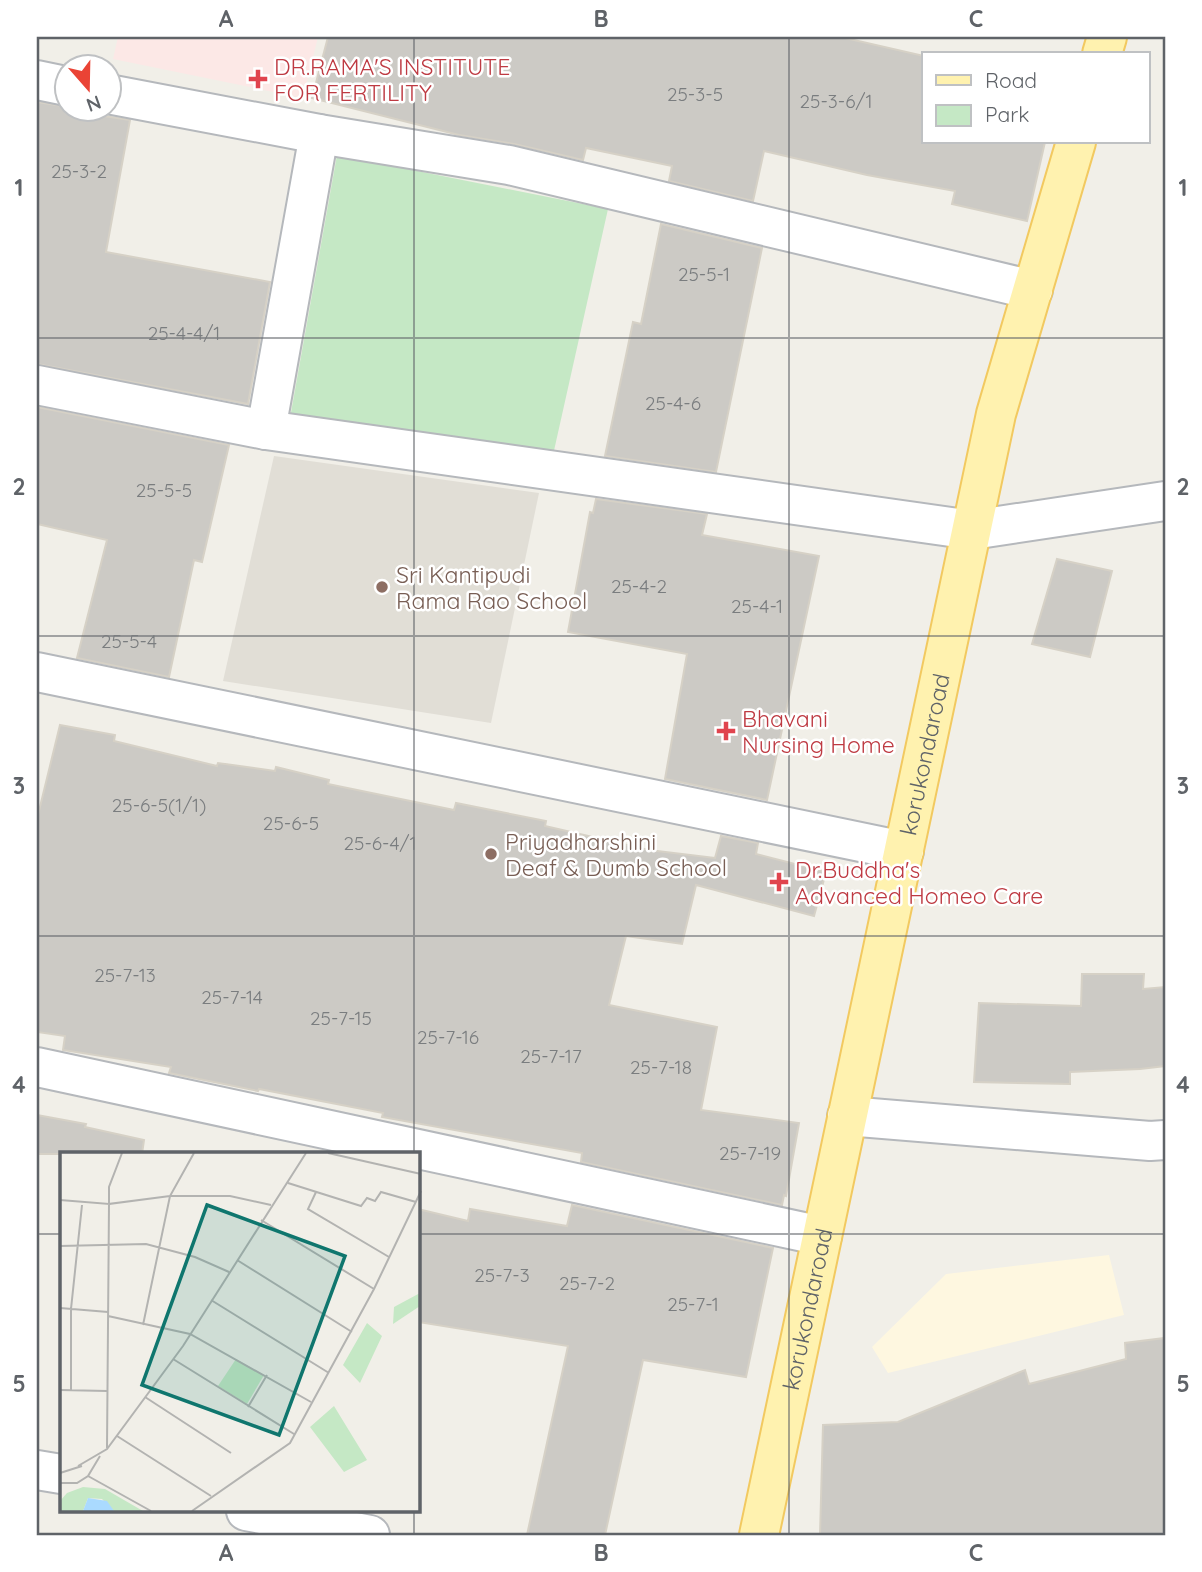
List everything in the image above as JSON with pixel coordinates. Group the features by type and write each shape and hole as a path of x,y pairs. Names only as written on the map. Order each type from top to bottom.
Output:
{"main road":[{"name":"korukondaroad","path":"759,1535 996,414 1075,144"}],"street":[{"path":"122,97 319,134 509,165 1033,290"},
{"path":"266,430 319,134"},
{"path":"37,384 266,430 972,530 1165,501"},
{"path":"37,672 904,851"},
{"path":"37,1067 822,1236"},
{"path":"847,1116 1150,1141 1165,1140"},
{"path":"37,1470 60,1475"},
{"path":"251,1512 370,1535"}],"shaded area":[{"name":"DR.RAMA'S INSTITUTE FOR FERTILITY","path":"118,37 318,37 303,98 122,61 122,52 115,52"},
{"name":"Sri Kantipudi Rama Rao School","path":"274,456 539,493 491,723 223,681"},
{"path":"1109,1255 1124,1315 888,1373 872,1347 946,1274"}],"green space":[{"path":"337,155 608,209 551,464 290,418"}],"building":[{"path":"328,37 841,37 922,56 922,144 1045,144 1027,221 952,204 955,191 867,175 764,151 753,201 669,181 672,166 586,148 583,160 459,135 312,98"},
{"path":"37,102 52,104 52,122 130,120 106,252 270,282 248,404 37,364"},
{"path":"661,224 762,248 716,472 605,456 633,322 641,324"},
{"path":"37,407 229,445 202,562 194,560 169,677 77,658 107,540 37,524"},
{"path":"596,499 707,514 702,535 819,556 767,800 665,779 687,654 568,632 590,512 593,513"},
{"path":"1057,559 1112,571 1090,657 1032,644"},
{"path":"60,725 115,735 114,741 217,766 218,763 275,771 276,767 329,780 328,784 454,810 456,803 546,821 545,826 649,850 715,858 721,836 758,843 756,854 826,872 814,916 696,885 682,944 626,936 609,1005 717,1027 701,1110 799,1123 782,1205 581,1162 582,1153 382,1117 383,1113 169,1073 171,1067 63,1050 65,1036 37,1032 37,819"},
{"path":"1082,974 1144,974 1143,989 1165,987 1165,1066 1070,1072 1070,1084 974,1082 979,1003 1081,1006"},
{"path":"37,1115 86,1124 85,1127 144,1140 142,1152 37,1154"},
{"path":"572,1205 773,1248 746,1377 643,1360 605,1535 527,1535 568,1346 420,1322 420,1209 468,1221 470,1209 567,1226"},
{"path":"1165,1338 1165,1535 820,1535 823,1425 898,1422 1025,1370 1029,1384 1126,1359 1125,1343"}],"place":[{"name":"DR.RAMA'S INSTITUTE FOR FERTILITY","path":"258,79"},
{"name":"Sri Kantipudi Rama Rao School","path":"382,587"},
{"name":"Bhavani Nursing Home","path":"726,731"},
{"name":"Priyadharshini Deaf & Dumb School","path":"491,854"},
{"name":"Dr.Buddha's Advanced Homeo Care","path":"779,882"}]}
